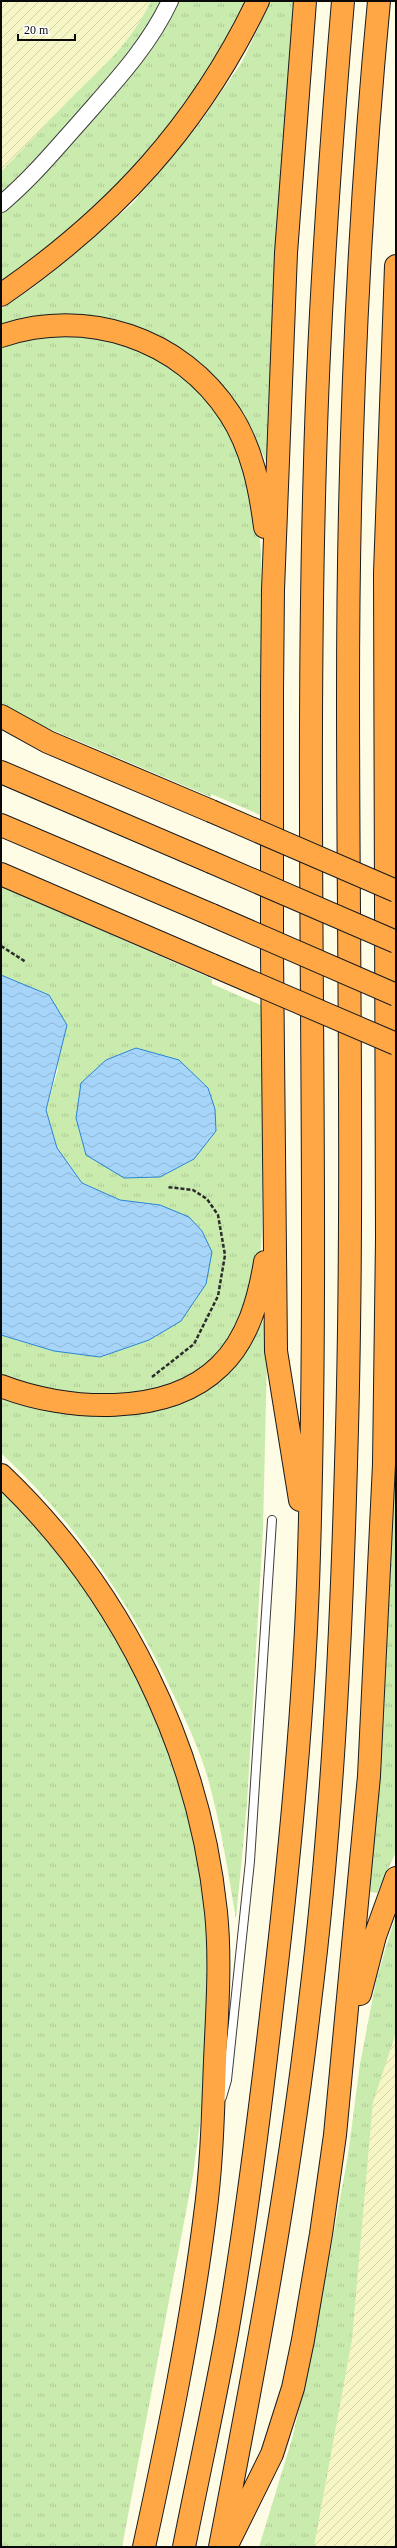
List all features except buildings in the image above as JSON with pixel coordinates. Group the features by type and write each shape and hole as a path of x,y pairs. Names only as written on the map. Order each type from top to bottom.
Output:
{"highway":[{"path":"1,295 44,265 82,234 124,195 168,146 207,92 243,32 258,1"},
{"path":"305,1 286,253 273,590 273,1195 276,1351 309,1557"},
{"path":"184,2547 226,2340 246,2214 258,2126 286,1887 296,1778 309,1557 314,1239 312,688 315,466 323,255 343,1"},
{"path":"220,2547 261,2340 294,2130 312,1983 337,1690 346,1462 350,1238 348,688 351,465 359,258 379,1"},
{"path":"226,2547 272,2454 293,2388 321,2234 345,2049 360,1890 375,1677 384,1464 387,1239 385,573 396,266"},
{"path":"1,336 19,330 55,324 87,325 118,330 151,343 182,363 207,384 231,414 248,448 261,492 273,590"},
{"path":"385,573 396,526"},
{"path":"1,716 48,742"},
{"path":"1,726 48,742 396,891"},
{"path":"1,772 396,942"},
{"path":"1,825 396,995"},
{"path":"1,874 396,1044"},
{"path":"1,1386 41,1398 76,1403 118,1405 152,1401 177,1394 199,1382 221,1366 240,1339 253,1314 261,1288 273,1195"},
{"path":"387,1239 396,1309"},
{"path":"1,1475 58,1536 100,1592 128,1638 153,1685 175,1740 194,1794 207,1854 216,1914 218,2010 213,2130 206,2215 186,2335 144,2547"},
{"path":"345,2049 375,1936 396,1878"}],"street":[{"path":"1,204 22,186 119,77 144,46 170,1"}],"lane":[{"path":"213,2130 227,2080 250,1862 272,1520"}],"path":[{"path":"1,946 26,962"},
{"path":"150,1378 194,1344 218,1296 225,1255 218,1215 207,1199 193,1190 167,1187"}],"green space":[{"path":"1,1 151,1 140,24 99,74 69,100 1,172"},
{"path":"151,1 162,1 140,40 114,76 1,197 1,172 114,55 134,31"},
{"path":"177,1 247,1 229,36 179,116 115,189 60,240 1,282 1,210"},
{"path":"271,1 296,1 271,471 247,422 223,386 200,362 176,347 133,327 1,328 1,309 31,289 83,247 133,203 200,123 242,62"},
{"path":"62,333 127,343 187,376 233,433 256,504 261,551 263,816 211,794 211,797 24,718 1,706 1,345"},
{"path":"1,886 212,979 212,984 263,1006 262,1229 260,1261 244,1319 211,1363 185,1381 129,1396 81,1396 40,1387 1,1375 1,1335 54,1351 160,1205 120,1200 82,1183 57,1148 46,1110 58,1069 49,995 1,975","holes":["216,1131 194,1159 160,1177"]},
{"path":"268,1314 263,1531 247,1804 236,1919 213,1796 201,1758 189,1728 140,1631 121,1598 100,1567 54,1507 1,1453 1,1395 89,1412 236,1364"},
{"path":"396,1454 396,1852 377,1893 370,1892 383,1728"},
{"path":"1,1487 46,1533 87,1588 126,1652 174,1762 198,1846 208,1923 207,2070 193,2175 122,2547 1,2547"},
{"path":"396,1914 396,2033 373,2102 352,2340 314,2547 259,2547 292,2439 309,2368 348,2155 360,2064 376,1981"},
{"path":"396,2033 396,2547 314,2547 352,2340 373,2102"}],"water":[{"path":"1,975 49,995 67,1025 46,1110 57,1148 82,1183 120,1200 160,1205 189,1217 202,1231 212,1252 206,1284 181,1321 149,1340 100,1357 54,1351 1,1335"},
{"path":"136,1048 179,1060 208,1088 215,1109 216,1131 194,1159 160,1177 124,1178 86,1155 76,1118 81,1083 106,1060"}]}
